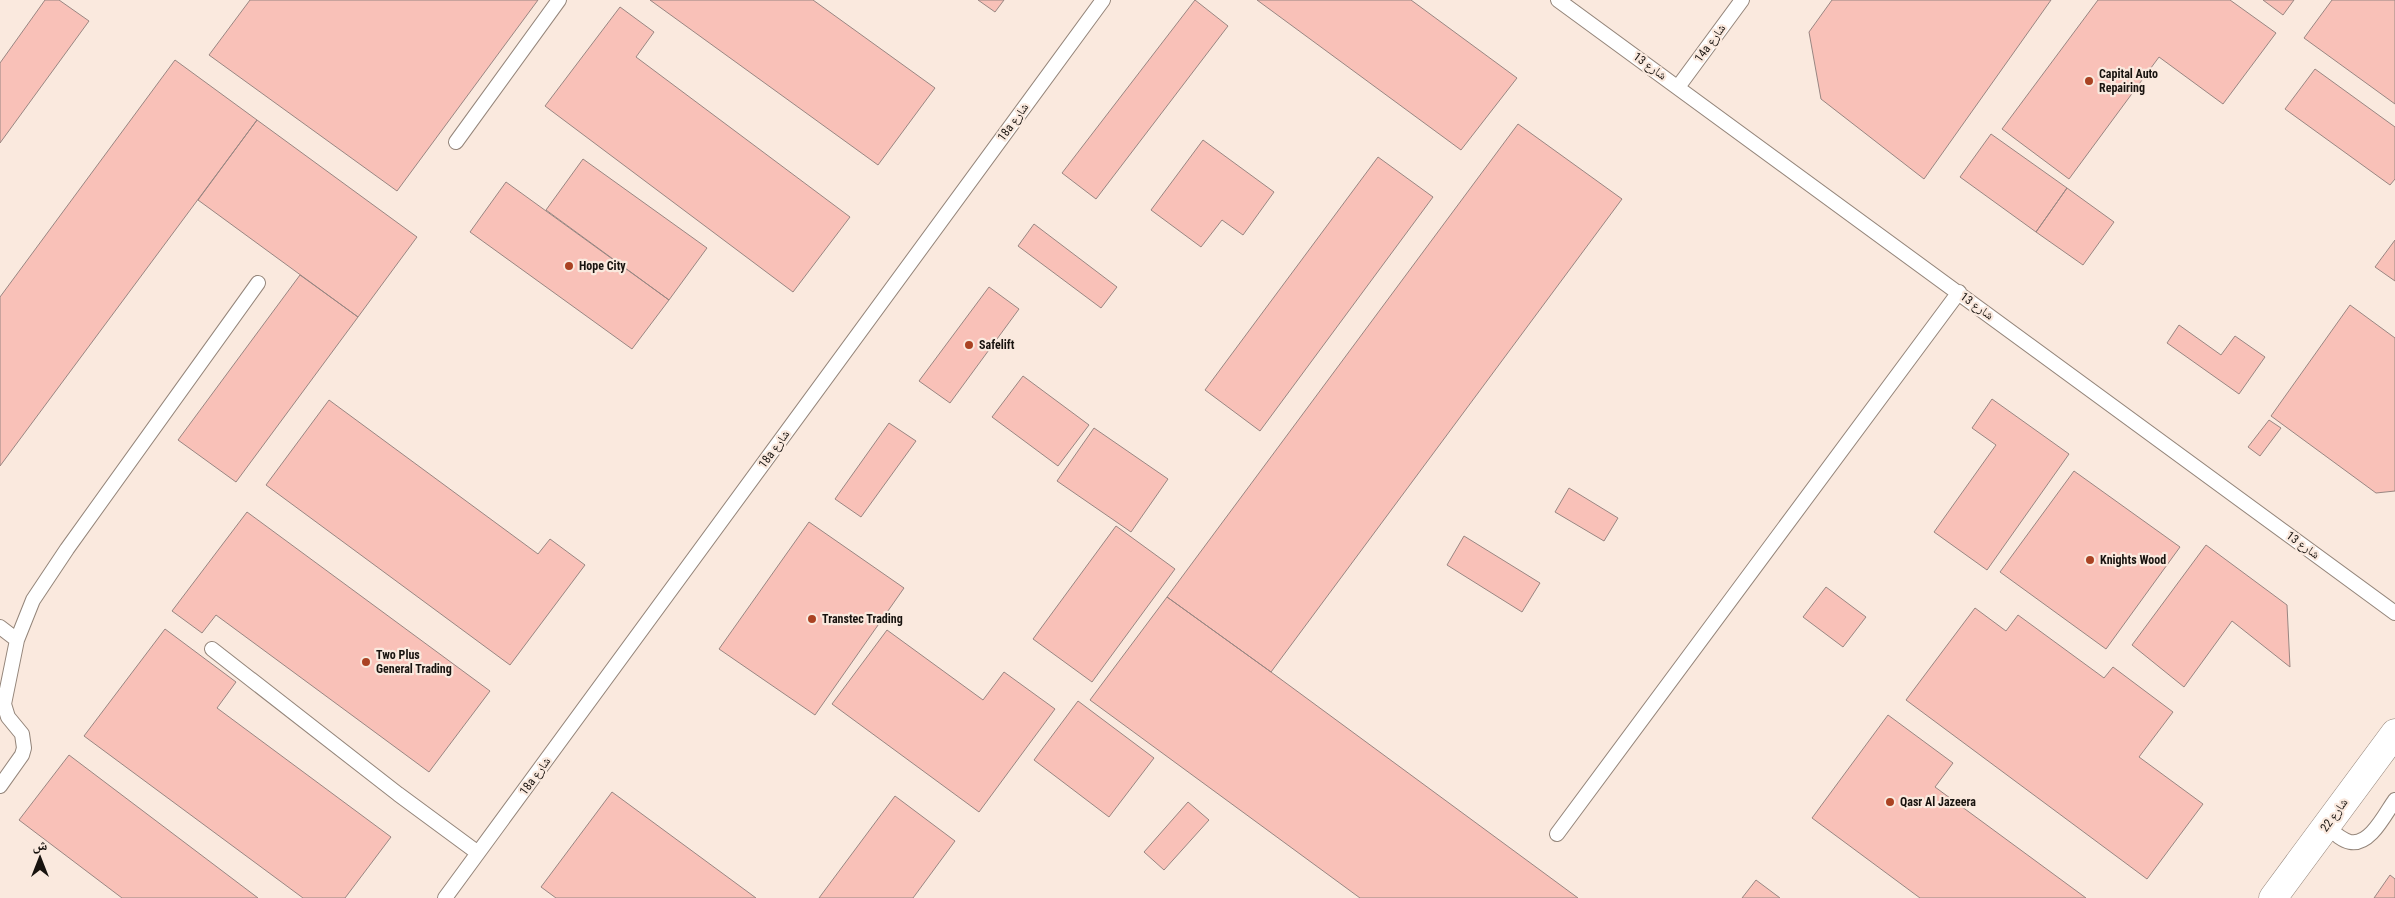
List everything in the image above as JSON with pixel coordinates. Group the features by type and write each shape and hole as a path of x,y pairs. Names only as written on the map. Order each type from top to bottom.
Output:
{"street":[{"name":"شارع 22","path":"2273,898 2395,733"}],"lane":[{"path":"456,142 559,0"},
{"name":"18a شارع","path":"445,898 1103,0"},
{"name":"شارع 13","path":"1558,0 2395,613"},
{"name":"14a شارع","path":"1678,87 1742,0"},
{"path":"0,786 22,755 24,748 22,734 8,718 4,704 17,640 33,600 67,549 258,283"},
{"path":"1558,834 1959,292"},
{"path":"0,627 17,640"},
{"path":"212,649 398,794 478,853"},
{"path":"2326,826 2349,842 2358,842 2372,831 2395,800"}],"building":[{"path":"45,0 59,0 89,21 0,143 0,63"},
{"path":"250,0 538,0 397,191 209,55"},
{"path":"650,0 813,0 935,88 878,165"},
{"path":"978,0 1004,0 995,12"},
{"path":"1195,0 1228,26 1096,199 1062,173"},
{"path":"1257,0 1411,0 1517,78 1461,150"},
{"path":"1832,0 2051,0 1924,179 1821,99 1809,32"},
{"name":"Capital Auto Repairing","path":"2098,0 2230,0 2276,33 2223,104 2159,57 2069,179 2002,129"},
{"path":"2263,0 2294,0 2283,15"},
{"path":"2332,0 2395,0 2395,104 2304,38"},
{"path":"620,7 654,32 636,57 850,217 793,292 545,106"},
{"path":"175,60 257,120 0,466 0,297"},
{"path":"2315,69 2395,127 2395,179 2390,185 2285,109"},
{"path":"257,120 417,237 358,317 198,200"},
{"path":"1518,124 1622,199 1271,672 1167,597"},
{"path":"1991,134 2067,188 2036,232 1960,177"},
{"path":"1203,140 1274,192 1243,235 1222,220 1201,247 1151,210"},
{"path":"1378,157 1433,197 1260,431 1205,390"},
{"path":"583,159 707,248 669,300 546,210"},
{"name":"Hope City","path":"506,182 669,300 632,349 470,232"},
{"path":"2067,188 2114,222 2083,265 2036,232"},
{"path":"1034,224 1117,287 1101,308 1018,246"},
{"path":"2395,240 2395,281 2375,267"},
{"path":"300,275 358,317 236,482 178,440"},
{"name":"Safelift","path":"989,287 1019,309 950,403 919,381"},
{"path":"2350,305 2395,338 2395,491 2376,493 2271,416"},
{"path":"2179,325 2221,355 2235,336 2265,357 2239,394 2167,343"},
{"path":"1023,376 1089,425 1058,466 992,417"},
{"path":"1992,399 2069,454 1987,570 1934,532 1996,445 1972,428"},
{"path":"329,400 538,554 550,539 585,565 510,665 266,485"},
{"path":"2269,420 2281,428 2260,456 2248,447"},
{"path":"889,423 916,441 861,517 835,499"},
{"path":"1094,428 1168,479 1131,532 1057,481"},
{"name":"Knights Wood","path":"2074,471 2180,547 2106,649 2000,572"},
{"path":"1569,488 1618,518 1604,541 1555,512"},
{"name":"Two Plus General Trading","path":"247,512 490,691 429,772 216,615 202,633 172,611"},
{"name":"Transtec Trading","path":"809,522 904,588 815,715 719,649"},
{"path":"1116,526 1175,569 1092,682 1033,639"},
{"path":"1464,536 1540,583 1522,612 1447,565"},
{"path":"2206,545 2287,605 2290,667 2232,621 2184,687 2132,645"},
{"path":"1826,587 1866,617 1843,647 1803,617"},
{"path":"1167,597 1578,898 1360,898 1090,700"},
{"path":"1975,608 2006,631 2018,615 2104,678 2113,667 2173,712 2139,757 2203,804 2147,879 1906,700"},
{"path":"165,629 236,682 217,708 391,837 345,898 303,898 84,736"},
{"path":"887,630 983,700 1004,672 1055,709 979,812 832,704"},
{"path":"1078,701 1154,758 1109,817 1034,760"},
{"name":"Qasr Al Jazeera","path":"1888,715 1953,763 1935,787 2086,898 1920,898 1812,818"},
{"path":"69,755 258,898 122,898 19,820"},
{"path":"612,792 756,898 556,898 541,887"},
{"path":"895,796 955,841 913,898 819,898"},
{"path":"1188,802 1209,820 1164,870 1144,852"},
{"path":"2390,875 2395,879 2395,898 2374,898"},
{"path":"1756,880 1780,898 1742,898"}],"place":[{"name":"Capital Auto Repairing","path":"2089,81"},
{"name":"Hope City","path":"569,266"},
{"name":"Safelift","path":"969,345"},
{"name":"Knights Wood","path":"2090,560"},
{"name":"Transtec Trading","path":"812,619"},
{"name":"Two Plus General Trading","path":"366,662"},
{"name":"Qasr Al Jazeera","path":"1890,802"}]}
